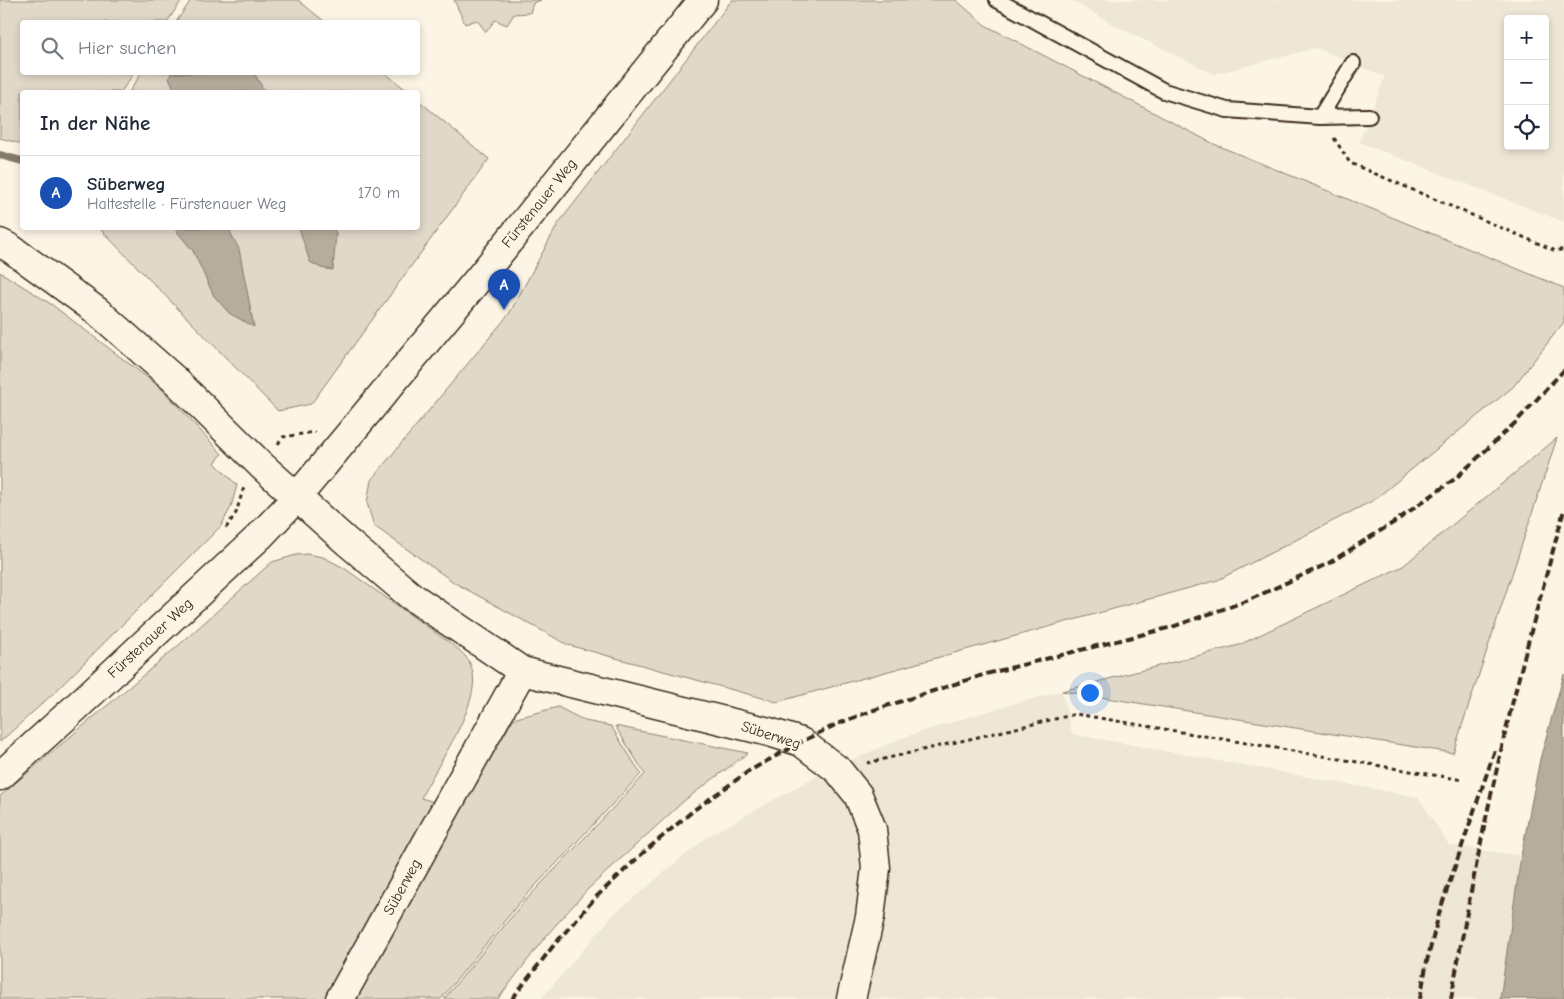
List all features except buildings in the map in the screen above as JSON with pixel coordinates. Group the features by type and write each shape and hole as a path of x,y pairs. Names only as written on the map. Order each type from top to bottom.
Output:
{"street":[{"name":"Fürstenauer Weg","path":"0,776 260,536 297,497 480,277 703,0"},
{"path":"0,243 10,248 97,311 174,379 262,466 297,497"},
{"name":"Süberweg","path":"297,497 411,596 522,671 769,732 801,742 838,770 858,795 872,829 876,868 870,917 851,999"},
{"name":"Süberweg","path":"340,999 522,671"}],"lane":[{"path":"997,0 1164,90 1227,110 1320,117 1369,116"},
{"path":"1320,117 1353,63"}],"path":[{"path":"1320,117 1350,163 1556,251 1564,249"},
{"path":"838,770 1076,714 1463,780"}],"shaded area":[{"path":"0,0 182,0 168,20 20,20 20,75 133,75 122,90 20,90 20,143 0,138"},
{"path":"191,0 298,0 323,20 177,20"},
{"path":"454,0 541,0 533,3 530,13 514,14 507,25 495,20 486,32 477,20 465,24"},
{"path":"732,0 956,0 985,25 1214,144 1564,288 1564,322 1513,387 1374,500 1218,580 777,702 568,645 455,583 374,526 367,503 371,480 509,314 558,224"},
{"path":"1071,0 1564,0 1564,222 1359,142 1385,77 1317,48 1214,74 1116,26"},
{"path":"140,75 388,75 406,90 130,90"},
{"path":"170,75 255,75 264,90 175,90 169,78"},
{"path":"420,102 489,159 311,404 278,411 101,230 420,230"},
{"path":"176,230 229,230 239,249 254,327 229,313 214,296 193,251"},
{"path":"300,230 334,230 336,232 333,270 321,268 310,262"},
{"path":"0,272 51,304 161,388 222,454 215,463 237,485 231,507 221,526 55,692 0,742"},
{"path":"1557,438 1453,753 1062,691 1239,645 1403,566"},
{"path":"307,554 323,557 344,568 450,643 463,654 471,665 474,683 471,699 456,735 421,798 461,810 513,719 558,707 585,721 611,726 641,774 520,902 441,999 0,999 0,796 179,645 272,562"},
{"path":"1564,674 1564,999 1500,999 1521,856 1540,759"},
{"path":"1062,691 1072,734 1418,797 1449,845 1521,856 1500,999 541,999 613,915 707,837 822,773 904,737"},
{"path":"615,726 748,753 685,800 588,889 546,936 498,999 444,999 522,904 645,774"}],"waterway":[{"path":"0,155 20,160"}],"railway":[{"path":"512,999 554,945 596,897 644,852 694,810 749,771 837,724 874,710 986,674 1172,627 1249,600 1329,563 1396,521 1456,478 1515,423 1564,370"},
{"path":"1451,999 1467,911 1505,732 1564,510"},
{"path":"1420,999 1427,961 1440,910 1495,750"}],"place":[{"name":"Süberweg","path":"504,310"}]}
